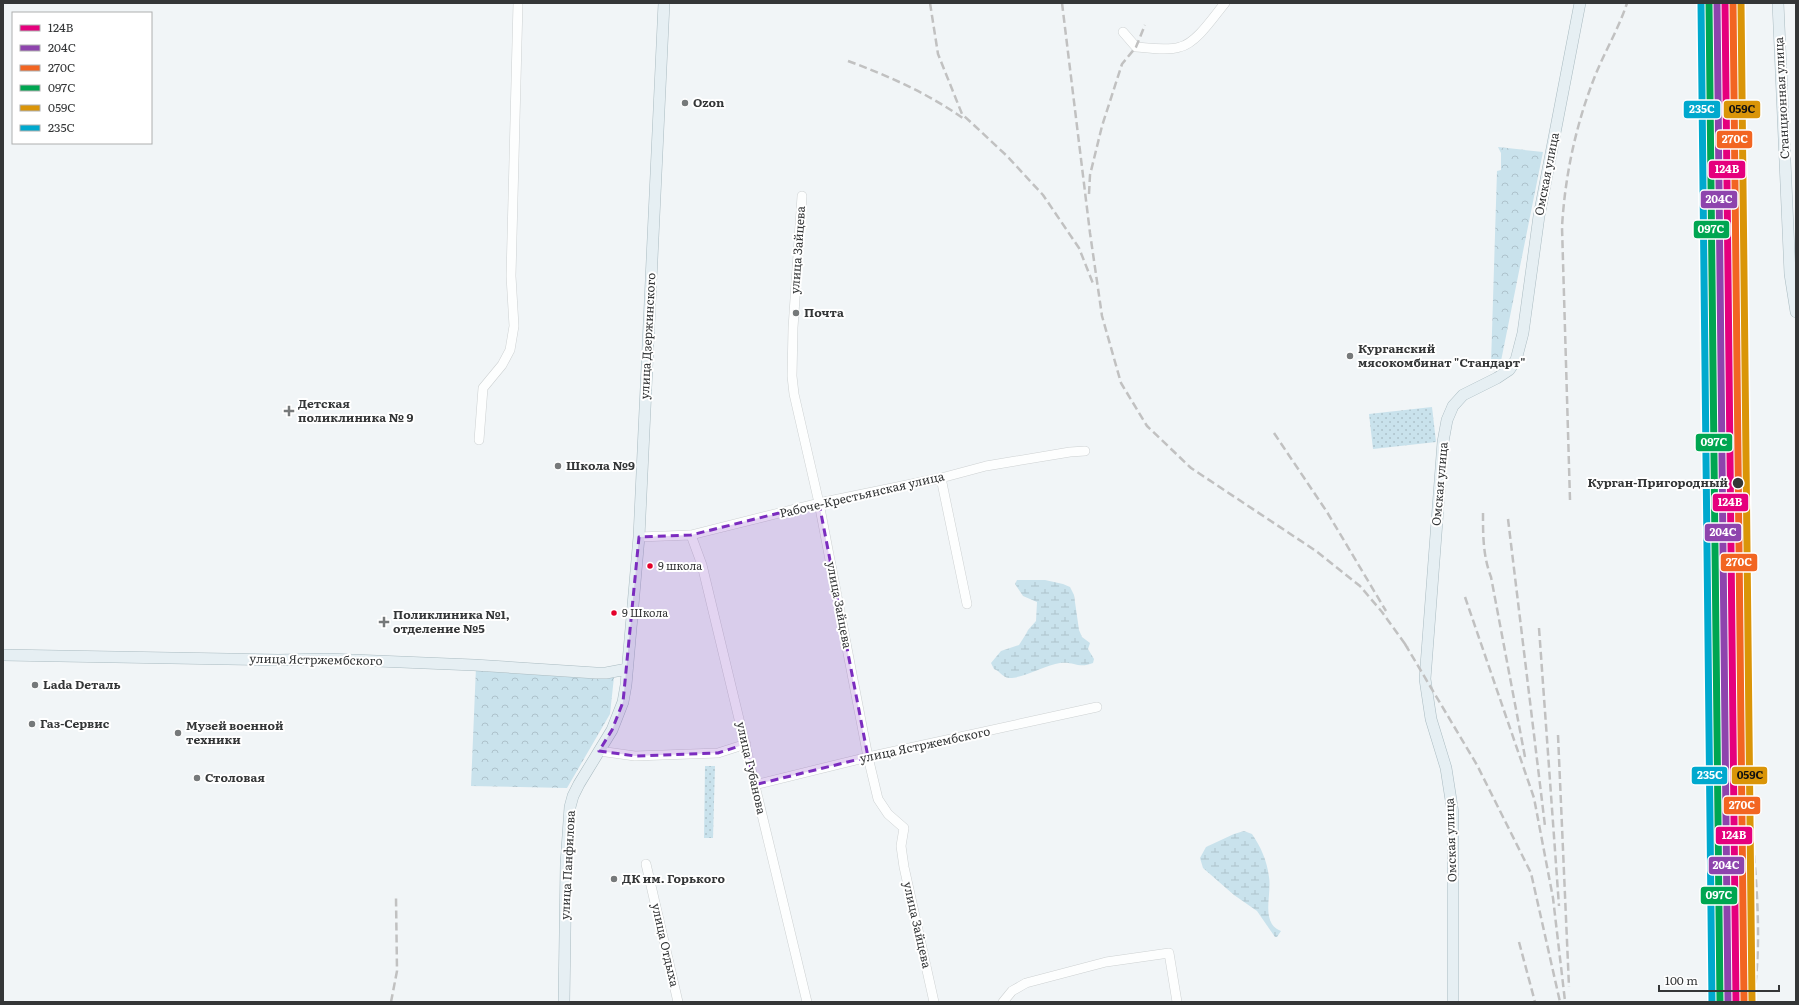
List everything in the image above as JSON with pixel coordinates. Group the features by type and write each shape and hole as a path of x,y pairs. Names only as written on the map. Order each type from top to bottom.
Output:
{"main road":[{"name":"улица Дзержинского","path":"627,669 639,537 664,3"},
{"name":"Омская улица","path":"1453,1002 1453,813 1446,768 1431,719 1425,679 1443,442 1447,420 1458,400 1463,395 1509,370 1516,360 1523,333 1539,216 1580,3"},
{"name":"Станционная улица","path":"1778,3 1796,312"},
{"name":"улица Ястржембского","path":"3,655 278,660 328,659 474,665 596,673 606,673 627,669"},
{"name":"улица Панфилова","path":"564,1002 566,864 570,807 579,784 618,717 624,696 627,669"}],"street":[{"path":"479,440 483,388 502,365 510,350 514,326 511,276 518,3"},
{"path":"1123,32 1136,47 1171,49 1181,47 1192,41 1225,3"},
{"name":"улица Зайцева","path":"802,196 793,328 792,376 794,394 819,503 868,757 882,807 904,828 901,846 904,867 934,1002"},
{"name":"Рабоче-Крестьянская улица","path":"639,537 691,535 819,503 941,478 986,466 1070,452 1085,451"},
{"path":"941,478 967,604"},
{"name":"улица Губанова","path":"691,535 702,564 807,1002"},
{"name":"улица Ястржембского","path":"754,785 868,757 1097,707"},
{"path":"599,751 635,756 718,753 746,744"},
{"name":"улица Отдыха","path":"646,864 678,1002"},
{"path":"1003,1002 1012,991 1026,983 1106,962 1169,953 1176,1002"}],"highlighted area":[{"path":"819,503 868,757 754,785 746,744 718,753 635,756 599,751 612,730 623,702 639,537 691,535"}],"green space":[{"path":"1498,147 1543,152 1501,361 1491,364 1497,171 1501,170 1501,153"},
{"path":"1432,407 1436,442 1373,449 1369,414"},
{"path":"1017,580 1045,580 1070,587 1074,595 1079,630 1082,637 1090,643 1088,649 1094,659 1093,663 1088,665 1080,665 1060,663 1014,678 1009,678 994,669 991,663 1001,651 1019,645 1028,630 1036,621 1037,602 1023,596 1015,584"},
{"path":"476,667 614,677 610,714 567,788 471,786"},
{"path":"705,766 715,766 713,838 704,838"},
{"path":"1244,831 1252,834 1261,849 1265,860 1270,884 1268,908 1269,915 1271,922 1281,931 1277,937 1275,937 1257,911 1234,895 1203,868 1200,858 1206,847"}],"railway":[{"path":"930,3 938,54 962,114 1007,156 1043,195 1079,248 1094,286"},
{"path":"1062,3 1090,233 1102,316 1121,383 1147,426 1191,468 1316,551 1360,586 1382,612 1408,648"},
{"path":"1570,500 1562,227 1566,188 1572,150 1588,94 1627,3"},
{"path":"1706,3 1716,1002"},
{"path":"1712,3 1724,1002"},
{"path":"1089,194 1090,175 1102,126 1122,64 1136,47 1145,25"},
{"path":"848,61 908,86 964,119"},
{"path":"1274,433 1327,512 1386,611"},
{"path":"1483,513 1483,538 1485,554 1491,577 1525,757"},
{"path":"1508,519 1545,826"},
{"path":"1465,597 1534,798 1553,898 1565,1001"},
{"path":"1539,628 1559,906"},
{"path":"1405,644 1477,765 1531,873 1560,1002"},
{"path":"1558,735 1569,987"},
{"path":"1744,748 1745,790 1754,854 1758,909 1756,984 1753,1002"},
{"path":"391,1002 397,971 396,898"},
{"path":"1519,942 1535,1002"}],"transit line":[{"name":"235С","path":"1701,3 1712,1002"},
{"name":"097С","path":"1709,3 1720,1002"},
{"name":"204С","path":"1717,3 1728,1002"},
{"name":"124В","path":"1725,3 1736,1002"},
{"name":"270С","path":"1733,3 1744,1002"},
{"name":"059С","path":"1741,3 1752,1002"}],"place":[{"name":"Ozon","path":"685,103"},
{"name":"Почта","path":"796,313"},
{"name":"Курганский мясокомбинат \"Стандарт\"","path":"1350,356"},
{"name":"Детская поликлиника № 9","path":"289,411"},
{"name":"Школа №9","path":"558,466"},
{"name":"Курган-Пригородный","path":"1738,483"},
{"name":"9 школа","path":"650,566"},
{"name":"9 Школа","path":"614,613"},
{"name":"Поликлиника №1, отделение №5","path":"384,622"},
{"name":"Lada Dеталь","path":"35,685"},
{"name":"Газ-Сервис","path":"32,724"},
{"name":"Музей военной техники","path":"178,733"},
{"name":"Столовая","path":"197,778"},
{"name":"ДК им. Горького","path":"614,879"}]}
